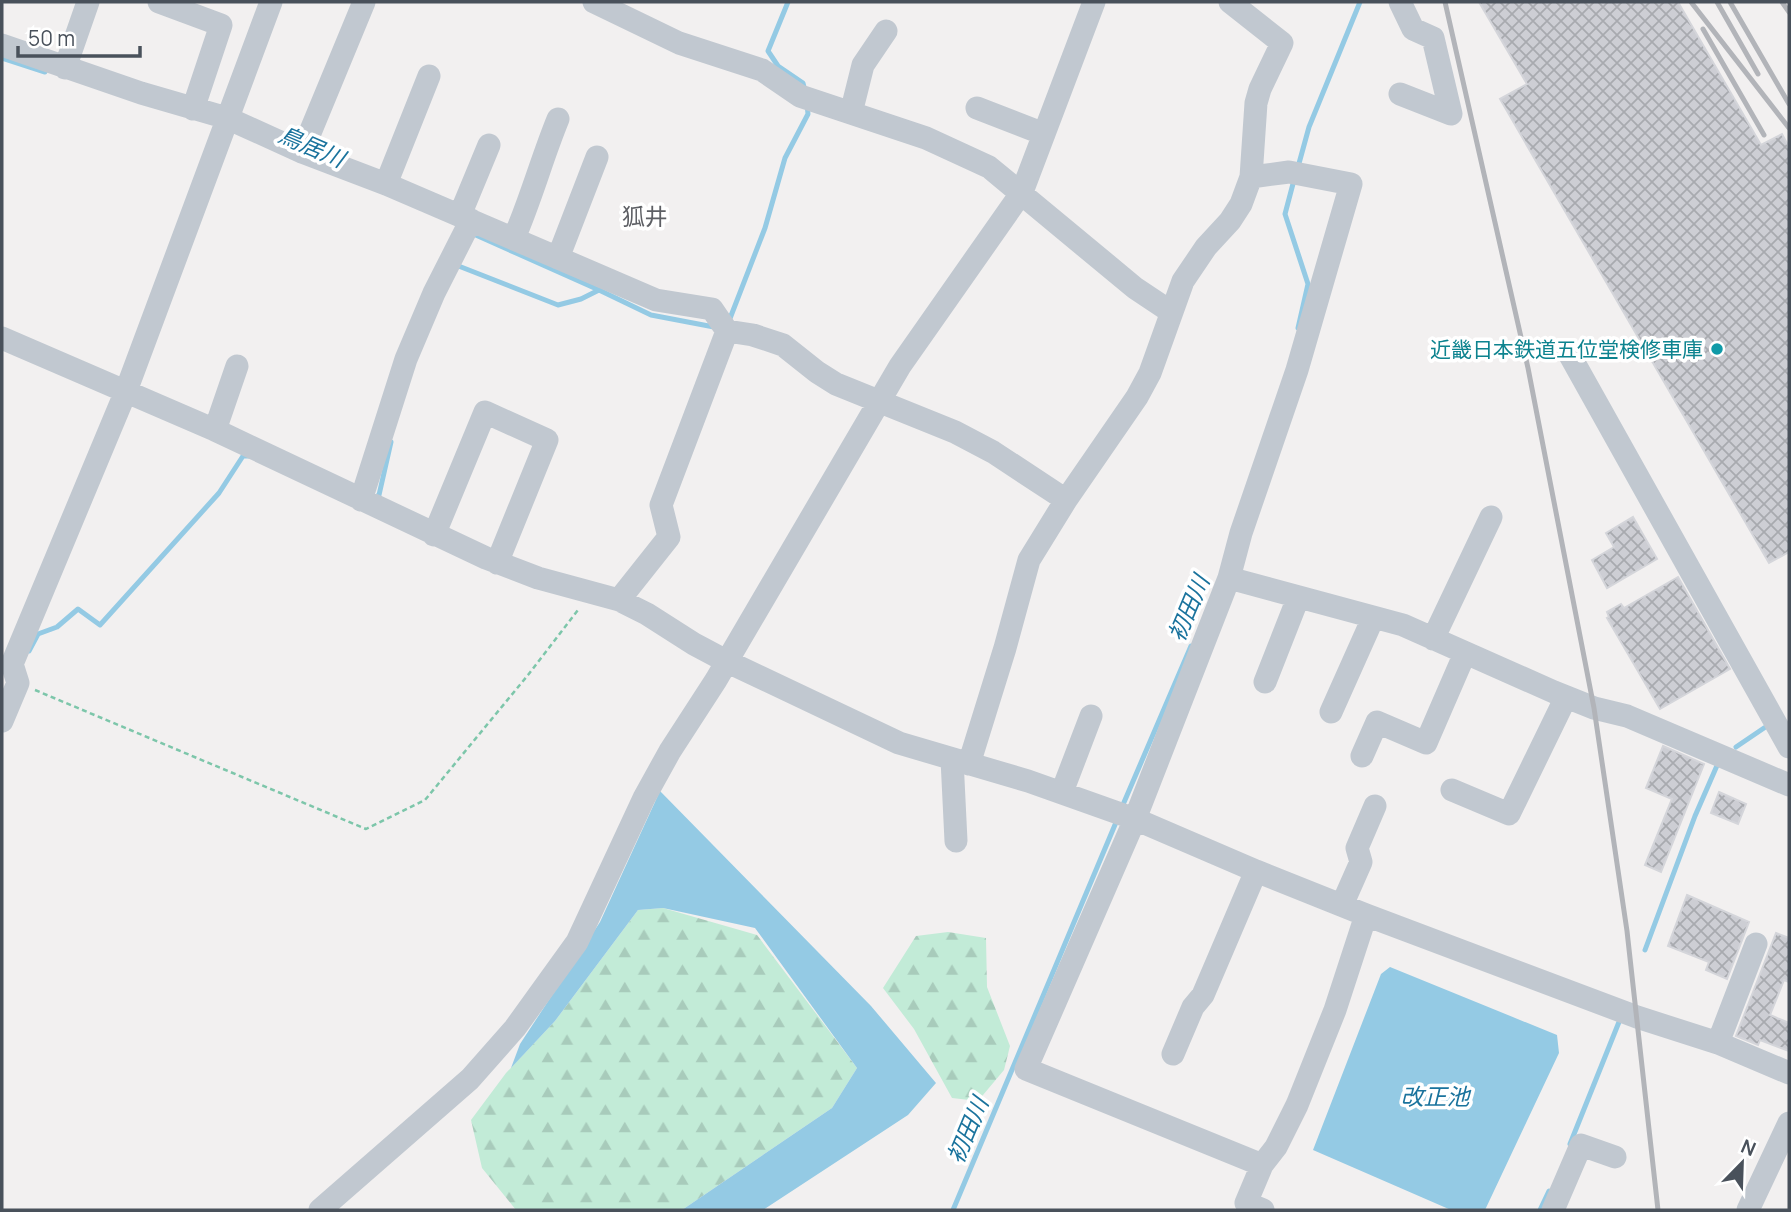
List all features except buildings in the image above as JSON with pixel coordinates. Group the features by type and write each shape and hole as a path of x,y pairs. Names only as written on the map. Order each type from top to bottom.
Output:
{"street":[{"path":"65,68 88,2"},
{"path":"159,2 222,25 193,109"},
{"path":"2,721 18,683 12,664 126,391 271,2"},
{"path":"302,152 364,2"},
{"path":"594,2 679,43 762,69 809,100 926,138 989,167 1135,288 1171,312"},
{"path":"320,1210 470,1079 508,1037 577,942 656,774 879,402 918,340 1022,192 1094,2"},
{"path":"956,841 961,762 1005,648 1029,560 1066,500 1137,397 1150,373 1183,281 1194,263 1230,221 1241,204 1251,177 1256,103 1265,75 1282,43 1230,2"},
{"path":"1400,2 1413,29 1433,38 1451,114 1400,94"},
{"path":"851,113 863,65 886,31"},
{"path":"2,45 193,109 224,124 386,184 465,224 514,238 656,300 712,309 727,331 753,335 783,345 827,379 955,432 992,452 1066,500"},
{"path":"386,184 429,76"},
{"path":"976,108 1044,134"},
{"path":"514,238 558,118"},
{"path":"366,502 406,359 465,224 489,145"},
{"path":"558,258 597,157"},
{"path":"1251,177 1295,173 1351,184 1297,370 1241,533 1229,578 1125,815 1026,1069 1262,1166"},
{"path":"619,600 669,537 661,505 727,331"},
{"path":"2,338 215,430 497,563 538,578 619,600 648,614 726,661 899,743 1062,792 1125,815 1366,915 1637,1017 1718,1043 1789,1073"},
{"path":"1567,350 1789,747"},
{"path":"215,430 237,366"},
{"path":"434,535 485,412 510,423 547,440 497,563"},
{"path":"1433,639 1491,517"},
{"path":"1229,578 1403,625 1566,697 1627,716 1789,785"},
{"path":"1265,682 1298,598"},
{"path":"1331,712 1373,618"},
{"path":"1362,756 1377,722 1426,743 1465,653"},
{"path":"1452,790 1508,814 1566,697"},
{"path":"1062,792 1091,716"},
{"path":"1342,905 1361,862 1357,848 1375,806"},
{"path":"1173,1054 1193,1007 1203,995 1256,871"},
{"path":"1263,1210 1246,1203 1262,1166 1276,1147 1297,1105 1335,1010 1366,915"},
{"path":"1718,1043 1756,944"},
{"path":"1748,1210 1789,1123"},
{"path":"1553,1210 1581,1144 1615,1157"}],"path":[{"path":"18,683 366,829 425,800 528,675 590,593"}],"green space":[{"path":"663,908 757,935 857,1068 832,1108 682,1210 516,1210 482,1168 471,1120 506,1073 555,1021 638,910"},
{"path":"948,932 986,938 987,987 1010,1046 1004,1070 978,1101 952,1098 914,1029 883,988 916,936"}],"water":[{"path":"660,791 871,1006 936,1083 908,1115 763,1210 682,1210 832,1108 857,1068 755,928 663,908 638,910 555,1021 511,1068 520,1044 600,922"},
{"name":"改正池","path":"1390,967 1557,1035 1559,1053 1485,1210 1451,1210 1313,1150 1381,974"}],"waterway":[{"name":"鳥居川","path":"788,2 768,51 778,66 803,83 805,91"},
{"name":"初田川","path":"1298,167 1309,127 1360,2"},
{"name":"鳥居川","path":"2,58 45,72"},
{"name":"鳥居川","path":"729,321 765,228 785,158 808,114 807,104"},
{"name":"初田川","path":"1294,180 1285,214 1308,284 1298,328"},
{"name":"鳥居川","path":"469,232 599,290"},
{"path":"456,267 558,305 581,299 599,290 651,315 714,327"},
{"path":"374,498 379,495 391,442"},
{"path":"29,651 38,634 57,627 78,609 100,625 219,493 243,456 249,456"},
{"name":"初田川","path":"1122,807 1191,646"},
{"path":"1736,747 1764,728"},
{"path":"1645,950 1695,816 1719,761"},
{"name":"初田川","path":"953,1210 1117,820"},
{"path":"1570,1144 1621,1017"},
{"path":"1540,1210 1549,1191"}],"railway":[{"path":"1445,2 1528,368 1594,708 1627,931 1658,1210"},
{"path":"1691,2 1789,128"},
{"path":"1717,2 1758,74"},
{"path":"1730,2 1789,104"},
{"path":"1782,2 1789,12"},
{"path":"1703,29 1764,135"}],"place":[{"name":"近畿日本鉄道五位堂検修車庫","path":"1717,349"}],"district":[{"name":"狐井","path":"645,216"}]}
